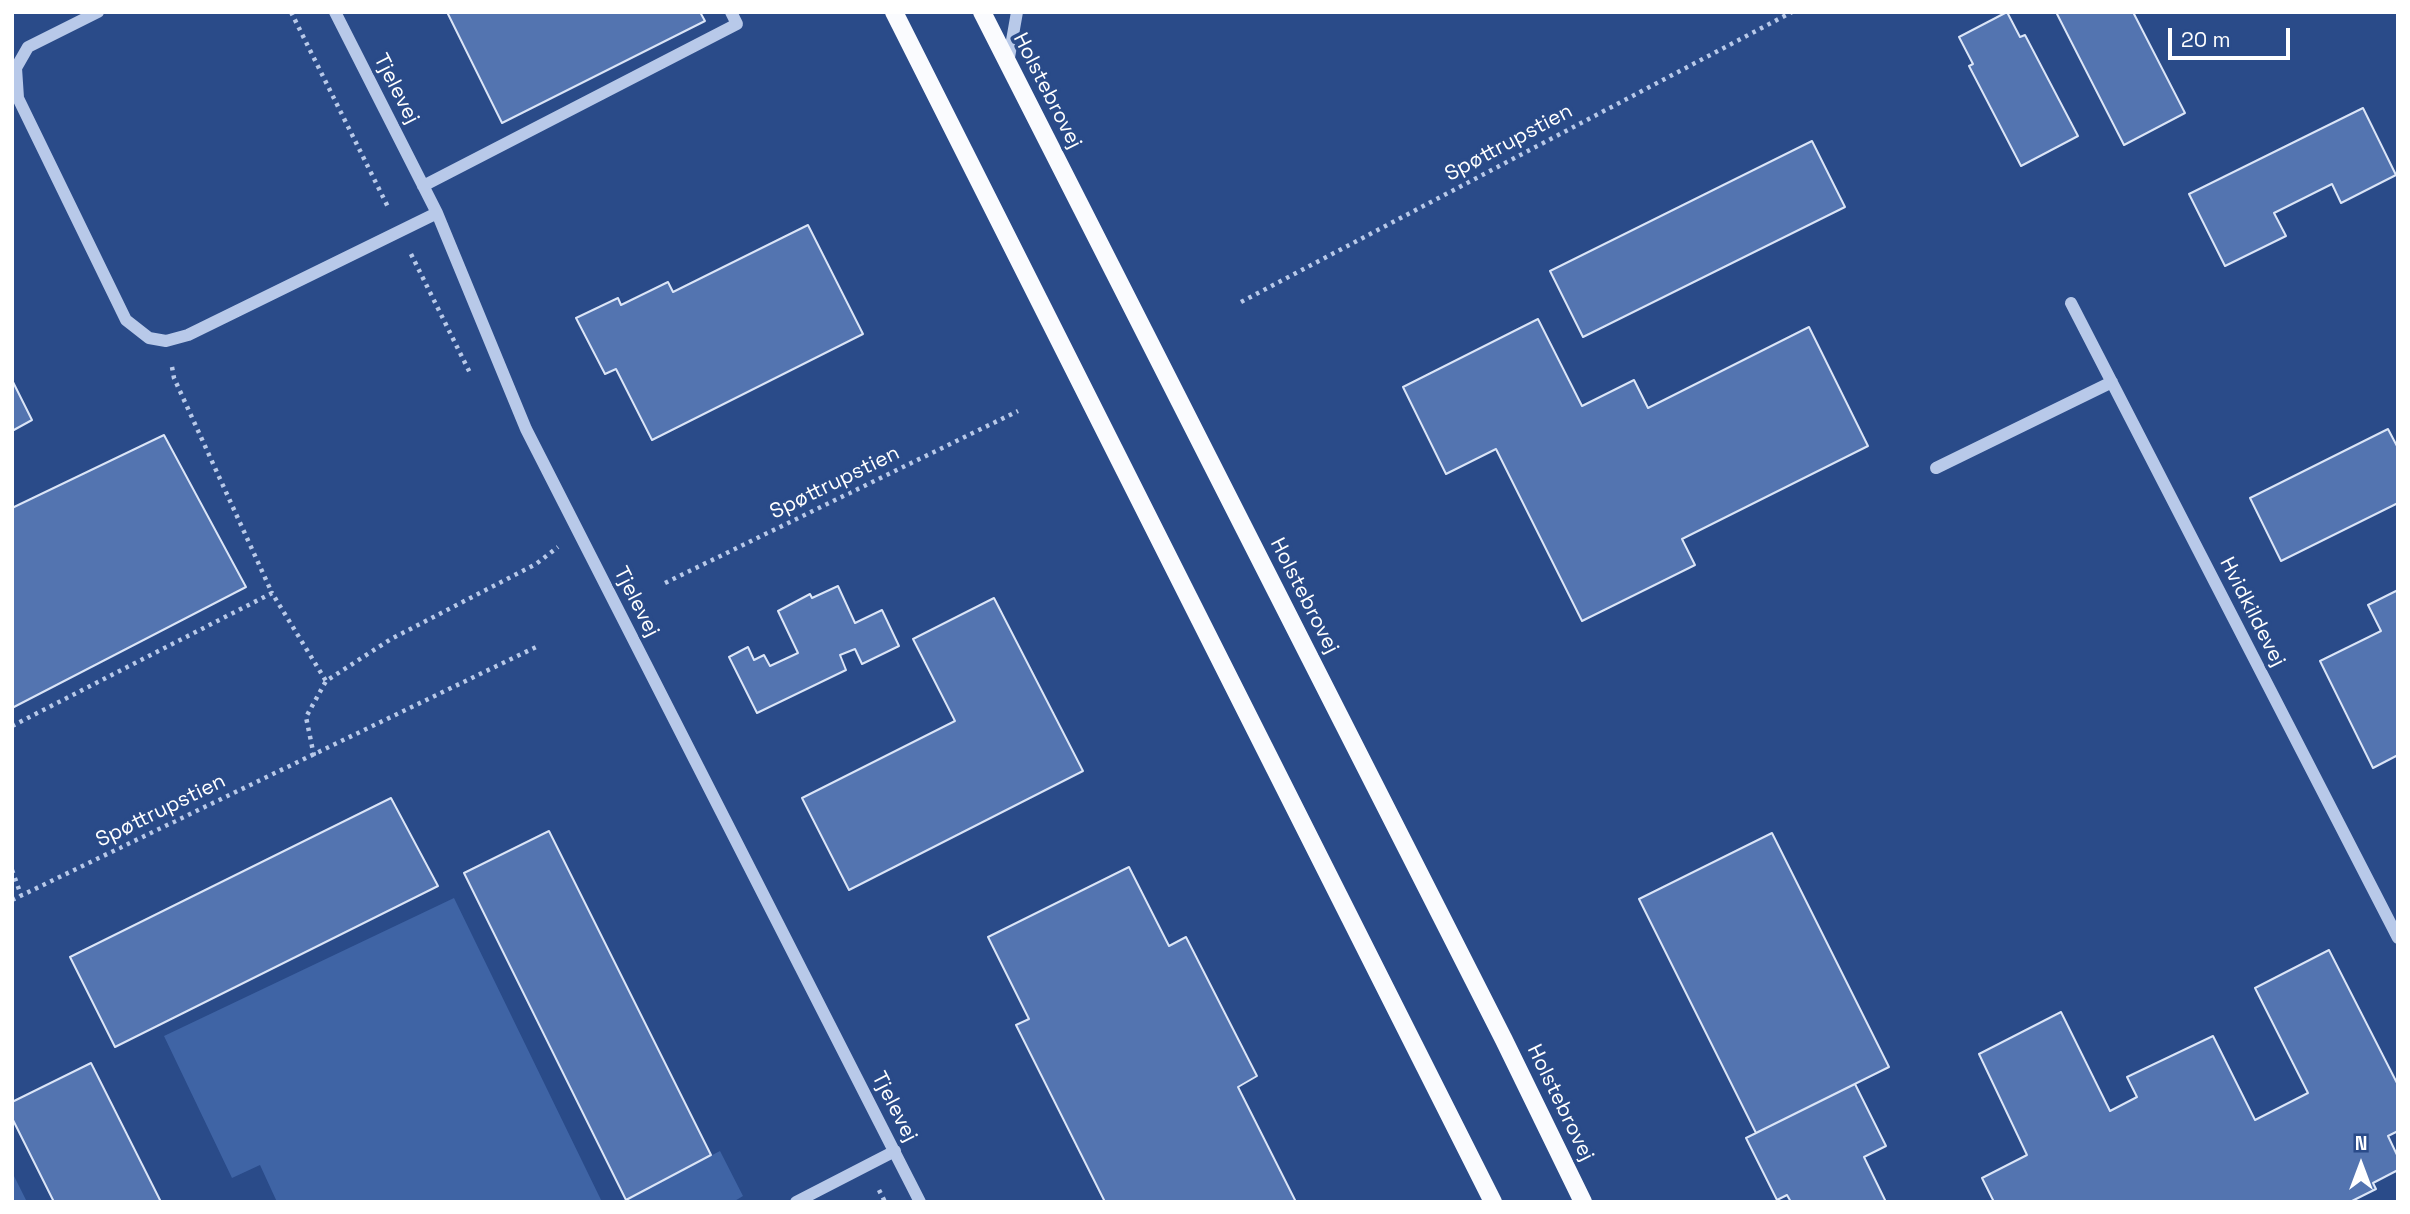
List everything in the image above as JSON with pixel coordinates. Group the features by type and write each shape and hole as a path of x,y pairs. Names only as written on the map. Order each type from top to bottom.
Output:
{"main road":[{"path":"894,12 1493,1202"},
{"name":"Holstebrovej","path":"982,12 1583,1202"}],"street":[{"path":"98,12 28,47 16,68 18,98 126,320 149,338 166,341 188,335 437,213"},
{"name":"Tjelevej","path":"335,12 437,213 526,429 920,1202"},
{"path":"423,186 737,24 731,12"},
{"path":"1008,64 1017,12"},
{"name":"Hvidkildevej","path":"2071,303 2398,938"},
{"path":"1936,468 2112,382"},
{"path":"796,1202 895,1151"}],"path":[{"name":"Spøttrupstien","path":"1241,302 1792,12"},
{"path":"166,341 174,378 272,593 326,681"},
{"name":"Spøttrupstien","path":"665,583 1018,411"},
{"path":"314,756 306,718 326,681 391,639 536,564 557,547 581,538"},
{"path":"12,726 272,593"},
{"name":"Spøttrupstien","path":"12,900 536,647"},
{"path":"12,870 21,895"}],"shaded area":[{"path":"454,898 602,1202 277,1202 260,1165 232,1178 164,1036"},
{"path":"720,1151 743,1196 733,1202 621,1202"},
{"path":"12,1172 27,1202 12,1202"}],"building":[{"path":"447,12 700,12 705,21 502,123"},
{"path":"2007,12 2020,37 2025,35 2078,136 2021,166 1969,66 1973,64 1959,37"},
{"path":"2056,12 2133,12 2185,113 2124,145"},
{"path":"2363,108 2396,175 2341,203 2332,184 2274,213 2286,236 2225,266 2189,194"},
{"path":"1812,141 1845,207 1583,337 1550,271"},
{"path":"808,225 863,334 652,440 616,369 605,374 576,318 618,298 621,305 668,282 673,292"},
{"path":"1538,319 1582,406 1634,380 1648,408 1809,327 1868,446 1682,539 1695,565 1582,621 1496,449 1446,474 1403,387"},
{"path":"12,380 32,420 12,431"},
{"path":"2388,429 2398,448 2398,503 2281,561 2250,498"},
{"path":"164,435 246,587 12,708 12,508"},
{"path":"838,586 855,623 882,610 899,646 862,664 855,649 840,655 846,670 757,713 729,657 748,647 754,660 764,655 770,666 798,653 778,611 810,594 812,598"},
{"path":"2398,590 2398,755 2373,768 2320,661 2381,631 2368,605"},
{"path":"994,598 1083,771 849,890 802,798 955,721 913,639"},
{"path":"391,798 438,886 115,1047 70,957"},
{"path":"549,831 711,1155 626,1200 464,873"},
{"path":"1772,833 1889,1067 1756,1133 1639,899"},
{"path":"1129,867 1169,946 1186,937 1257,1076 1238,1087 1296,1202 1105,1202 1016,1025 1029,1019 988,937"},
{"path":"2329,950 2398,1085 2398,1131 2388,1136 2398,1157 2398,1170 2373,1183 2376,1189 2350,1202 1994,1202 1982,1178 2027,1155 1979,1054 2061,1012 2110,1111 2137,1097 2127,1077 2213,1036 2255,1120 2308,1093 2255,988"},
{"path":"91,1063 161,1202 54,1202 12,1118 12,1102"},
{"path":"1855,1084 1886,1146 1864,1157 1886,1202 1791,1202 1787,1195 1777,1200 1746,1138"}]}
